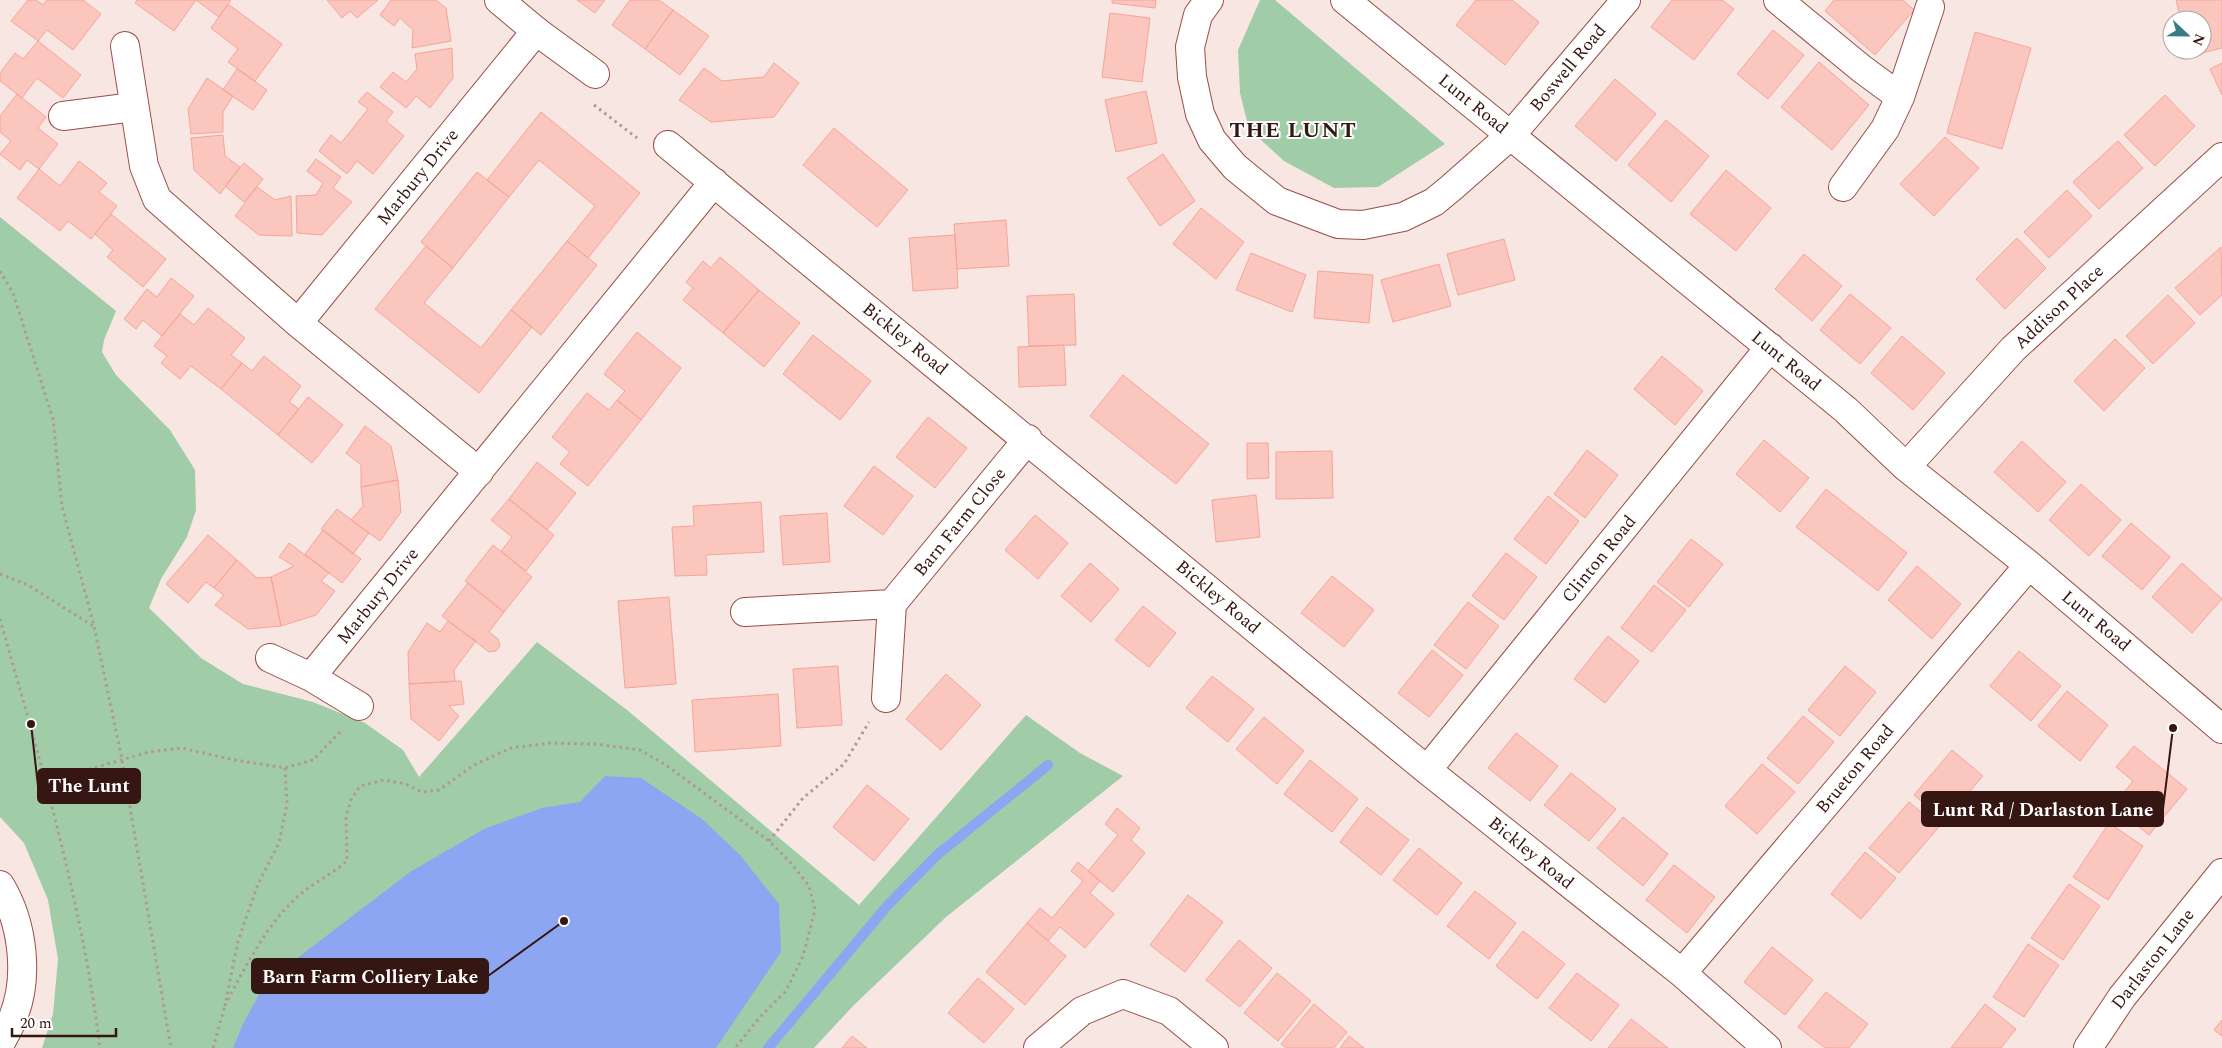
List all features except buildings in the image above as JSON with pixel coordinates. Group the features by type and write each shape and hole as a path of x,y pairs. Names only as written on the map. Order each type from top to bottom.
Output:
{"main road":[{"path":"499,0 536,31 595,74"},
{"name":"Boswell Road","path":"1209,0 1198,15 1190,47 1192,77 1200,114 1212,140 1235,167 1276,201 1338,224 1363,225 1403,217 1434,202 1511,135 1626,0"},
{"name":"Lunt Road","path":"1345,0 1846,410 1906,467 2029,565 2222,728"},
{"path":"1778,0 1862,69 1900,97"},
{"path":"1843,187 1885,129 1900,97 1930,7"},
{"name":"Marbury Drive","path":"298,323 536,31"},
{"path":"125,46 144,166 157,199 298,323 479,472"},
{"path":"63,116 134,107"},
{"name":"Bickley Road","path":"668,145 1028,439 1427,770 1682,973 1768,1048"},
{"name":"Addison Place","path":"1906,467 2013,349 2222,157"},
{"name":"Marbury Drive","path":"311,677 714,182"},
{"name":"Clinton Road","path":"1427,770 1770,347"},
{"name":"Barn Farm Close","path":"892,604 1028,439"},
{"name":"Brueton Road","path":"1682,973 2029,565"},
{"path":"744,612 892,604 886,698"},
{"path":"270,658 311,677 359,706"},
{"name":"Darlaston Lane","path":"2088,1048 2122,997 2222,873"},
{"path":"0,885 14,913 20,943 22,982 13,1018 0,1044"},
{"path":"1038,1048 1082,1010 1122,994 1169,1011 1214,1048"}],"path":[{"path":"595,74 578,93 660,155 668,145"},
{"path":"0,271 13,293 53,419 62,506 94,626 122,760 171,1048"},
{"path":"0,574 28,585 94,626"},
{"path":"0,619 62,846 86,950 100,1048"},
{"path":"769,841 803,798 844,764 866,725 886,698"},
{"path":"46,782 149,752 181,748 234,760 285,768 313,760 335,739 359,706"},
{"path":"225,1005 264,935 295,899 347,861 346,817 351,800 360,786 384,780 406,784 422,792 439,790 474,765 510,748 551,743 595,744 640,750 666,765 769,841 790,862 809,886 815,910 803,956 786,991 760,1017 736,1048"},
{"path":"213,1048 225,1005 238,941 258,884 279,844 287,804 285,768"}],"green space":[{"path":"1260,0 1275,0 1445,144 1378,187 1334,188 1284,161 1249,129 1240,93 1238,50"},
{"path":"0,217 116,311 104,340 102,352 116,375 170,430 195,470 196,510 187,537 161,579 149,608 201,658 243,684 313,702 365,723 403,750 419,777 537,642 627,710 859,905 1026,715 1080,753 1123,776 946,917 853,1006 814,1048 42,1048 53,1014 58,959 48,900 24,843 0,817"}],"water":[{"path":"605,776 641,778 702,819 739,854 779,904 781,952 716,1048 233,1048 243,1024 266,982 410,872 484,829 542,808 580,802"}],"waterway":[{"path":"768,1048 887,906 937,855 1048,765"}],"place":[{"name":"The Lunt","path":"31,724"},
{"name":"Lunt Rd / Darlaston Lane","path":"2173,728"},
{"name":"Barn Farm Colliery Lake","path":"564,921"}],"district":[{"name":"THE LUNT","path":"1293,130"}]}
